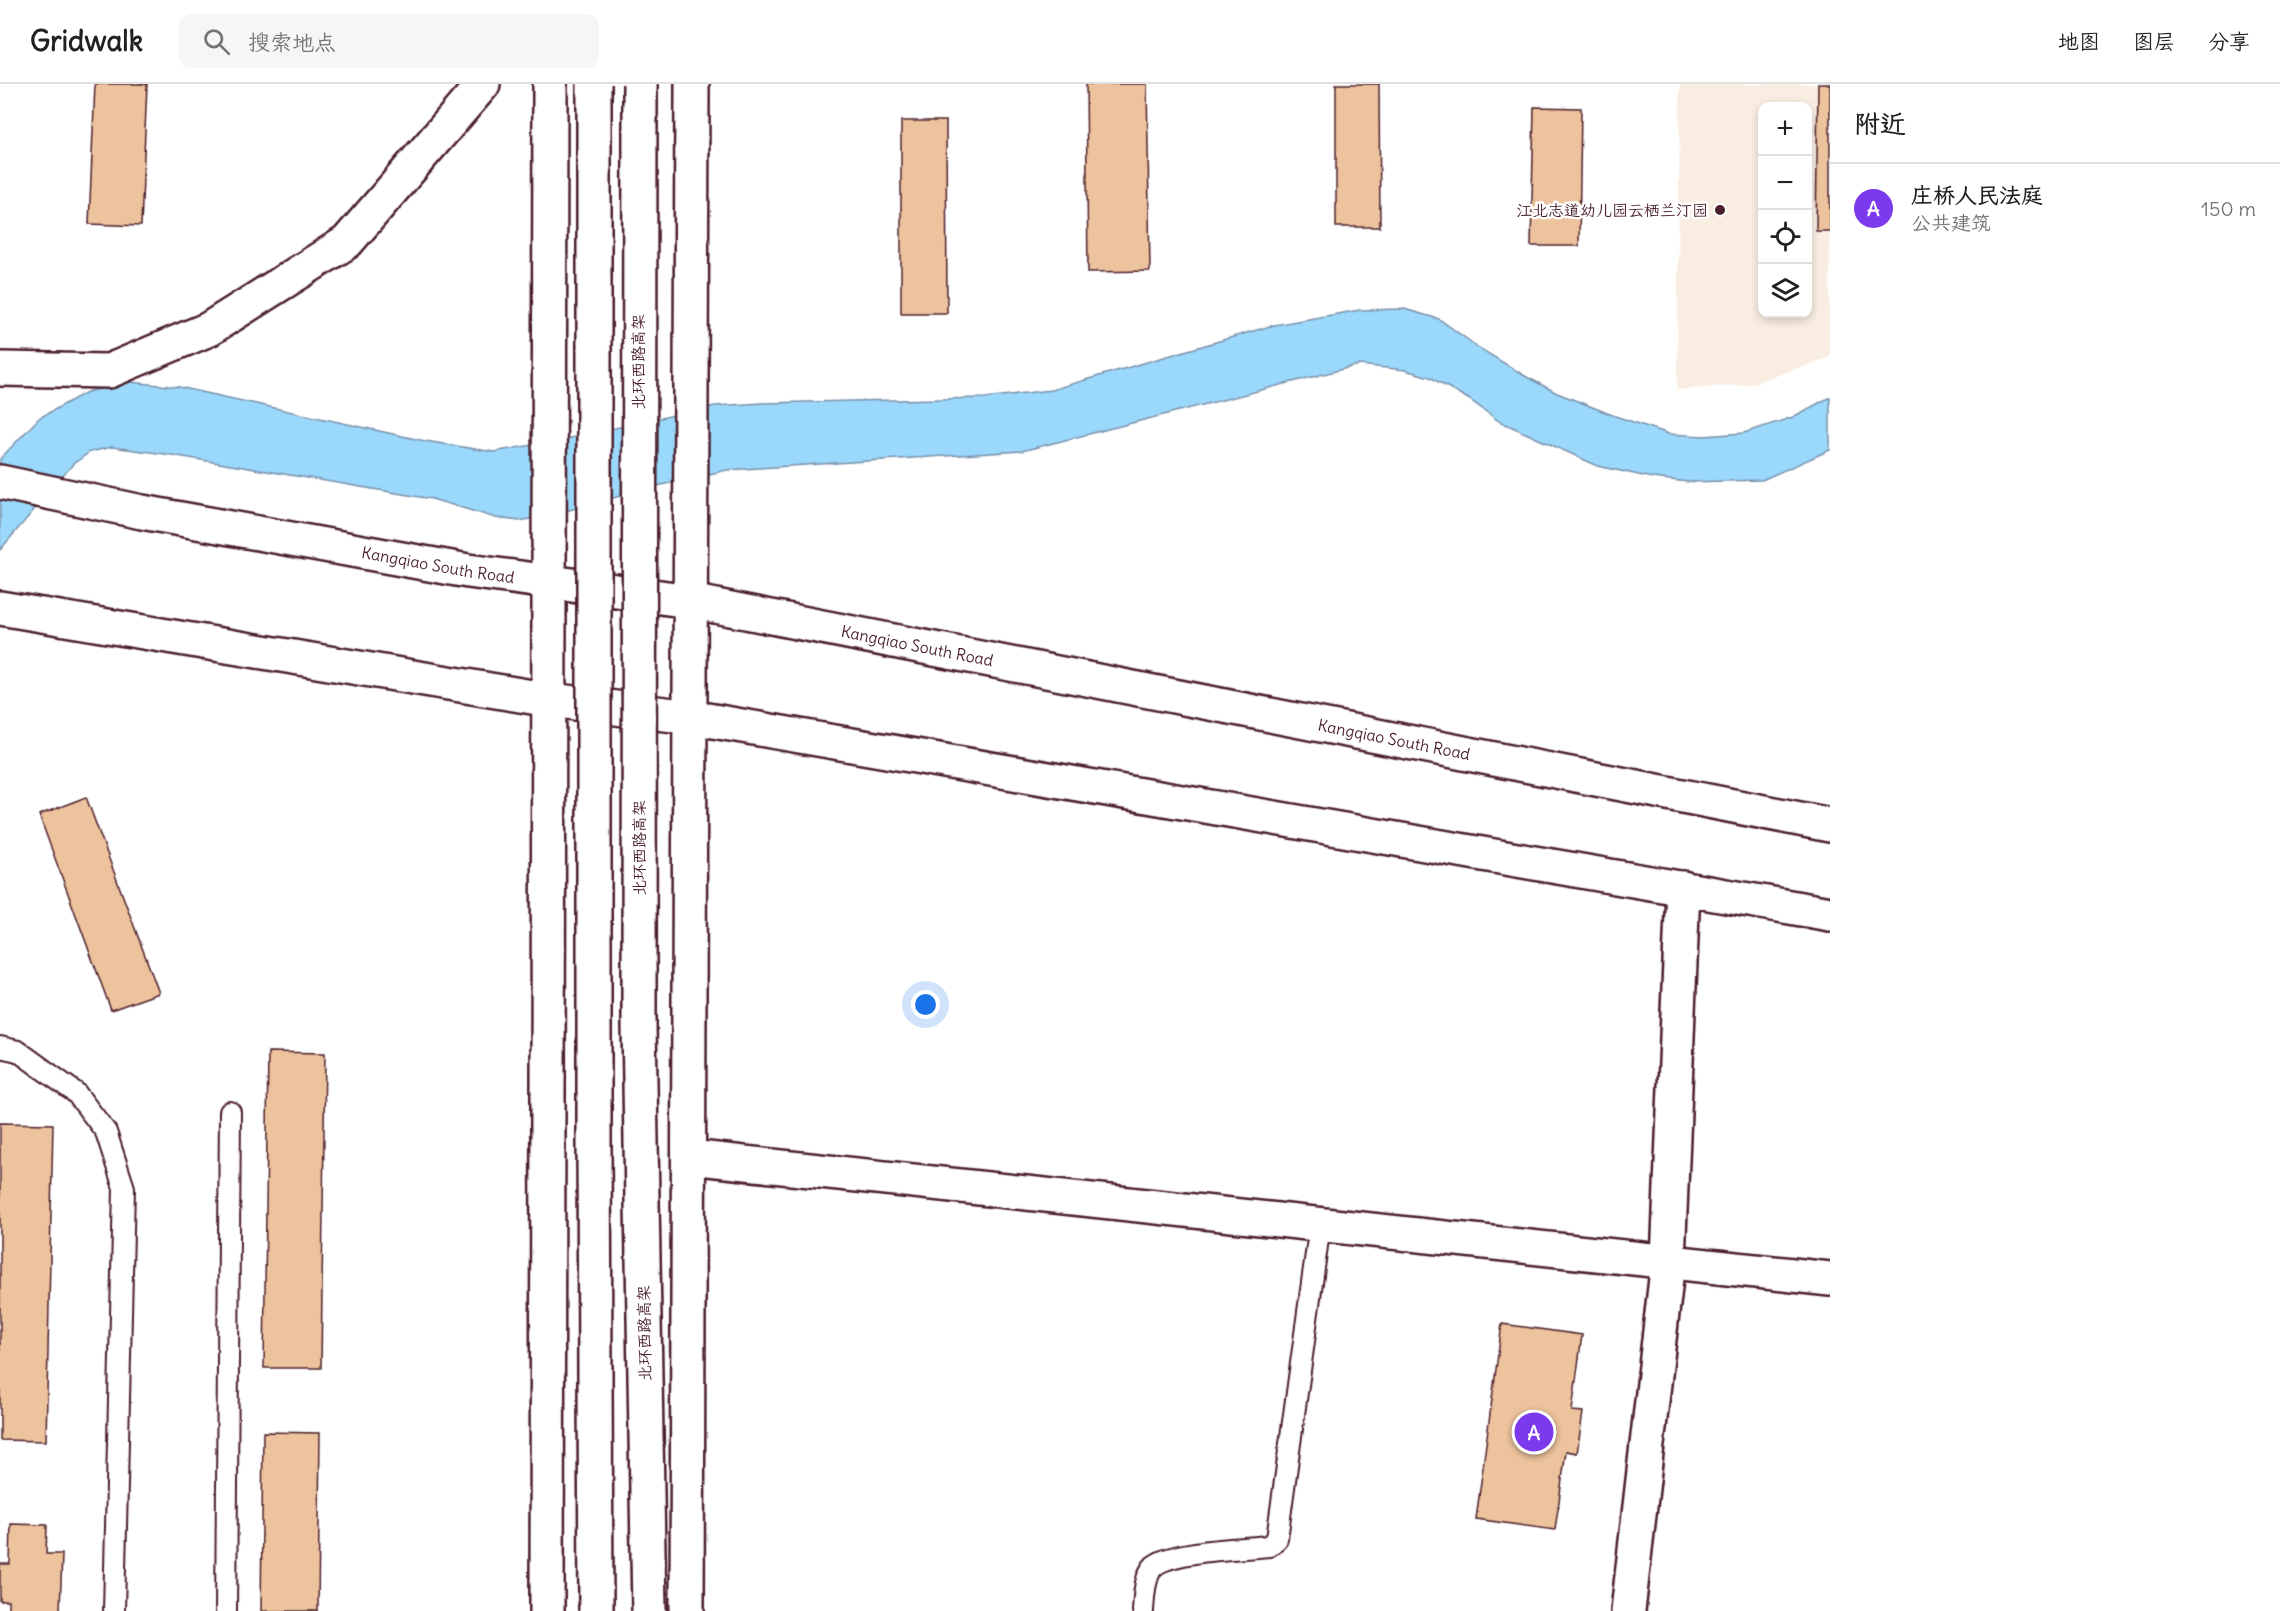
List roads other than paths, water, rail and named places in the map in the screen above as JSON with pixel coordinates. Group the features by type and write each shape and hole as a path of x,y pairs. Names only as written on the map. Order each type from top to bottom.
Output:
{"main road":[{"path":"0,369 109,371 209,329 347,242 483,84"},
{"path":"547,1611 550,84"},
{"path":"594,84 596,1611"},
{"name":"北环西路高架","path":"640,84 639,1024 649,1611"},
{"path":"687,1611 692,84"},
{"name":"Kangqiao South Road","path":"0,482 142,512 468,571 690,601 1830,825"},
{"path":"0,608 550,700 690,717 1830,914"},
{"path":"1628,1611 1668,1261 1683,888"},
{"path":"688,1157 1830,1279"}],"lane":[{"path":"0,1047 18,1051 76,1093 106,1132 124,1188 114,1611"},
{"path":"226,1611 230,1112"},
{"path":"1143,1611 1147,1580 1153,1567 1173,1556 1269,1546 1277,1539 1320,1224"}],"water":[{"path":"1404,309 1439,319 1479,348 1557,393 1669,434 1704,436 1744,433 1793,417 1830,397 1830,450 1762,480 1689,482 1652,478 1598,466 1499,421 1470,400 1430,377 1405,370 1359,365 1022,451 727,470 520,521 496,518 432,499 112,447 90,452 73,464 0,550 0,459 39,418 87,392 130,382 179,387 425,441 494,452 715,406 985,398 1051,390 1274,325 1360,310"}],"place":[{"name":"江北志道幼儿园云栖兰汀园","path":"1720,210"},
{"name":"庄桥人民法庭","path":"1534,1432"}]}
